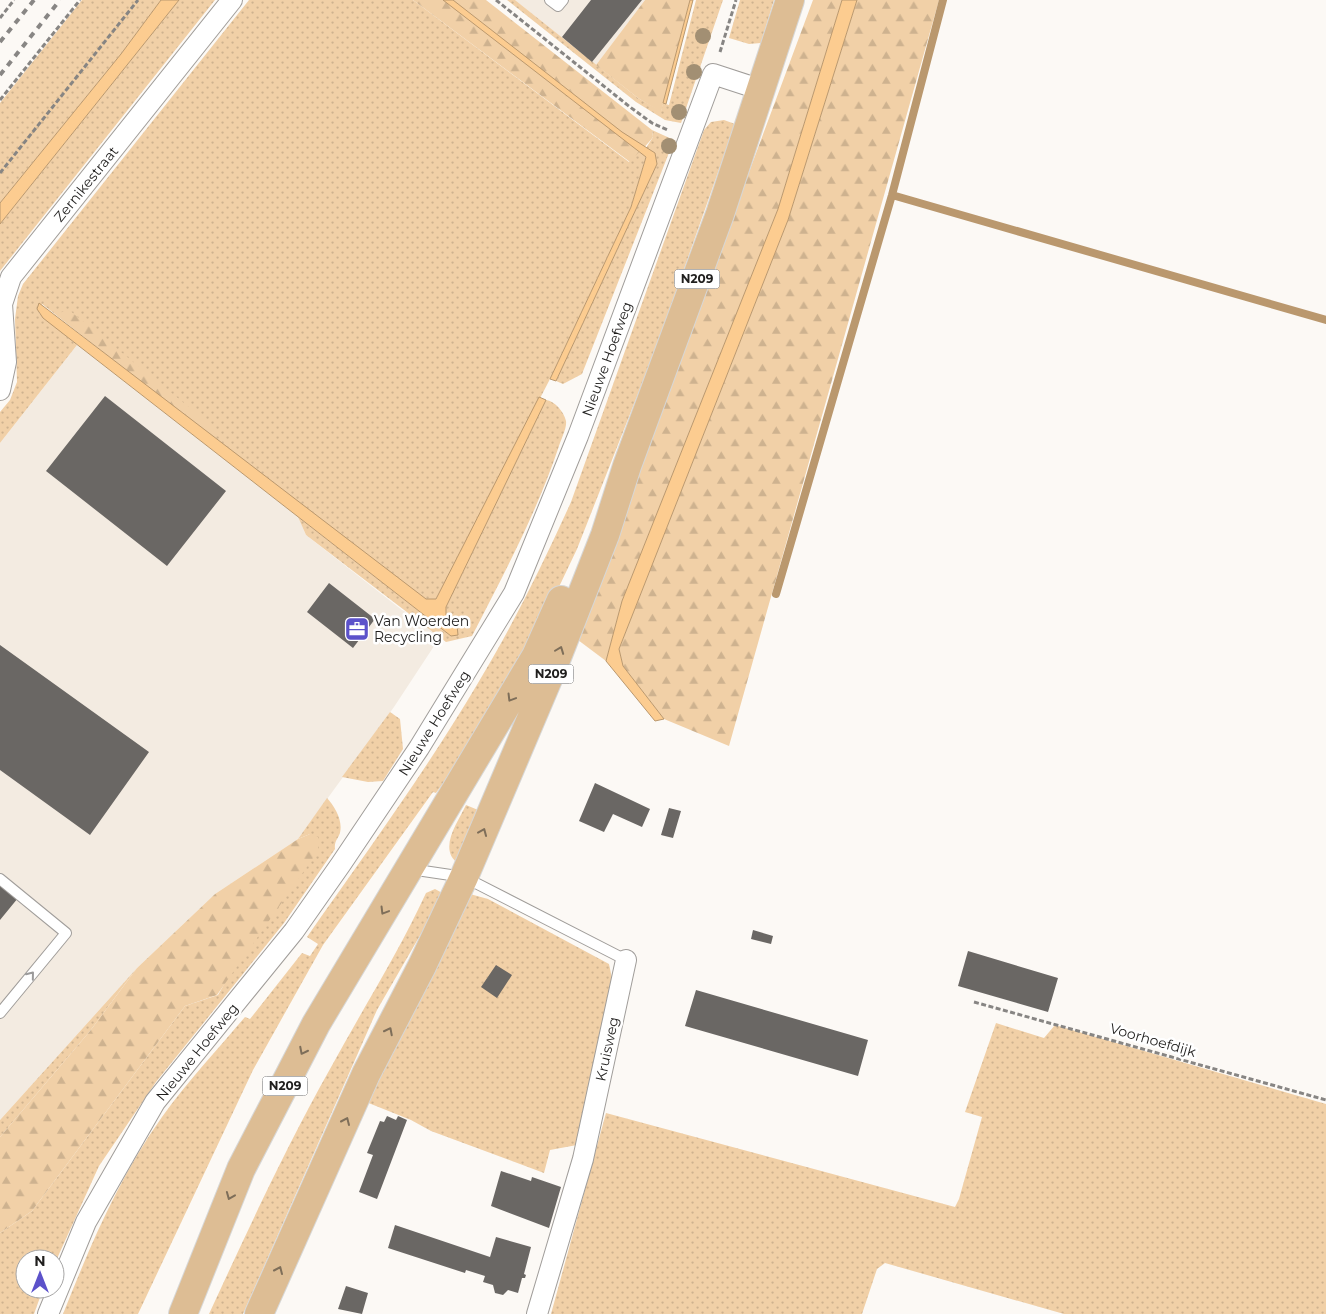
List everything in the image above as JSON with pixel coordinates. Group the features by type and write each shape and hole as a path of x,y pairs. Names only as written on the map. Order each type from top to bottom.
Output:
{"main road":[{"name":"N209","path":"259,1314 366,1074 422,966 464,877 554,665 605,535 627,466 710,242 762,90 790,0"},
{"name":"N209","path":"183,1314 242,1169 316,1024 536,656 593,531 627,466"}],"street":[{"name":"Zernikestraat","path":"0,390 6,362 2,304 11,277 232,0"},
{"path":"713,74 762,90"},
{"name":"Nieuwe Hoefweg","path":"48,1314 86,1222 156,1102 224,1020 294,930 419,748 514,593 578,436 713,74"},
{"name":"Kruisweg","path":"537,1314 583,1159 626,960"}],"lane":[{"path":"550,0 558,6 563,0"},
{"name":"Kruisweg","path":"409,869 464,877 626,960"},
{"path":"0,879 66,933 0,1013"}],"path":[{"path":"0,18 14,0"},
{"path":"0,100 80,0"},
{"path":"0,173 138,0"},
{"path":"496,0 630,107 652,123 667,130"},
{"path":"713,74 736,0"},
{"name":"Voorhoefdijk","path":"974,1002 1326,1100"}],"shaded area":[{"path":"161,0 179,0 0,224 0,203 121,54"},
{"path":"443,0 453,0 622,132 655,153 657,164 556,381 550,379 631,207 646,157"},
{"path":"515,0 645,0 596,65"},
{"path":"690,0 693,0 666,104 663,103"},
{"path":"842,0 857,0 788,220 619,649 623,666 664,719 655,721 606,661 622,601 778,209"},
{"path":"39,303 426,599 436,599 539,397 546,400 446,607 446,615 457,625 458,635 451,636 43,318 37,309"},
{"path":"77,345 298,517 306,535 402,610 412,615 440,637 394,707 298,839 215,894 137,968 0,1120 0,443"}],"green space":[{"path":"82,0 161,0 121,54 0,203 0,103"},
{"path":"179,0 215,0 0,271 0,224"},
{"path":"249,0 413,0 629,162 638,151 646,156 631,207 550,379 436,599 425,599 286,494 42,304 39,313 77,345 0,443 0,412 10,400 17,382 15,319 18,296 23,284"},
{"path":"413,0 486,0 652,130 653,137 630,162"},
{"path":"507,0 515,0 638,98 661,111 663,103 669,105 696,0 723,0 681,123 665,120 636,102"},
{"path":"645,0 690,0 661,112 638,98 596,65"},
{"path":"740,0 774,0 761,43 749,44 729,38"},
{"path":"813,0 842,0 778,209 622,601 606,661 578,640 586,610"},
{"path":"857,0 939,0 729,746 664,719 623,666 619,649 788,220"},
{"path":"724,120 735,124 658,343 577,549 547,612 489,719 436,793 433,792 323,945 253,1070 138,1314 63,1314 106,1213 146,1140 202,1066 245,1017 250,1019 302,953 310,956 318,944 307,937 438,748 503,639 571,502 704,130 711,122"},
{"path":"652,130 674,140 582,374 563,384 556,381 657,164 655,153 646,148 653,137"},
{"path":"69,310 216,429 215,440 55,314"},
{"path":"546,400 556,405 563,414 566,421 565,430 541,495 508,566 472,636 446,642 306,535 298,517 451,636 457,625 446,615 446,607"},
{"path":"390,712 400,719 403,749 383,781 368,782 342,777"},
{"path":"327,798 335,810 341,828 335,849 284,923 156,1082 99,1166 61,1249 15,1249 15,1299 39,1299 34,1314 0,1314 0,1233 32,1211 185,1006 218,995 310,834 298,839"},
{"path":"466,805 483,812 459,864 453,858 449,844 454,827"},
{"path":"310,834 318,837 318,851 217,995 185,1006 32,1211 0,1233 0,1137 90,1031 137,968 215,894 298,839"},
{"path":"435,889 444,894 377,1010 243,1314 209,1314 313,1099 392,960 426,893"},
{"path":"470,894 488,899 609,964 613,983 577,1145 550,1150 544,1173 431,1131 411,1120 366,1102"},
{"path":"137,968 90,1031 0,1137 0,1120"},
{"path":"996,1023 1044,1038 1055,1025 1326,1104 1326,1314 1064,1314 885,1263 877,1269 862,1314 551,1314 606,1113 955,1207 959,1199 982,1117 965,1112"}],"building":[{"path":"591,0 642,0 592,62 562,37"},
{"path":"105,396 226,491 167,566 46,471"},
{"path":"329,583 375,619 353,648 307,612"},
{"path":"0,645 149,752 90,835 0,770"},
{"path":"595,783 650,809 642,827 613,814 604,832 579,821"},
{"path":"669,808 681,811 673,838 661,835"},
{"path":"0,883 18,898 0,920"},
{"path":"753,930 773,936 771,944 751,939"},
{"path":"968,951 1058,978 1048,1012 958,986"},
{"path":"496,965 512,975 497,998 481,987"},
{"path":"696,990 868,1040 858,1076 685,1026"},
{"path":"387,1116 396,1120 398,1116 407,1120 377,1199 359,1192 373,1155 367,1153 380,1121 384,1122"},
{"path":"501,1171 531,1181 532,1177 561,1187 549,1228 491,1206"},
{"path":"395,1225 490,1257 496,1237 531,1247 524,1274 526,1275 525,1278 522,1278 518,1293 508,1290 503,1295 495,1293 493,1285 483,1282 485,1276 466,1270 465,1273 388,1248"},
{"path":"346,1286 368,1293 362,1314 338,1309"}],"waterway":[{"path":"776,594 892,195 943,0"},
{"path":"892,195 1326,320"}],"railway":[{"path":"0,42 34,0"},
{"path":"0,75 60,0"}],"place":[{"name":"Van Woerden Recycling","path":"357,629"}]}
